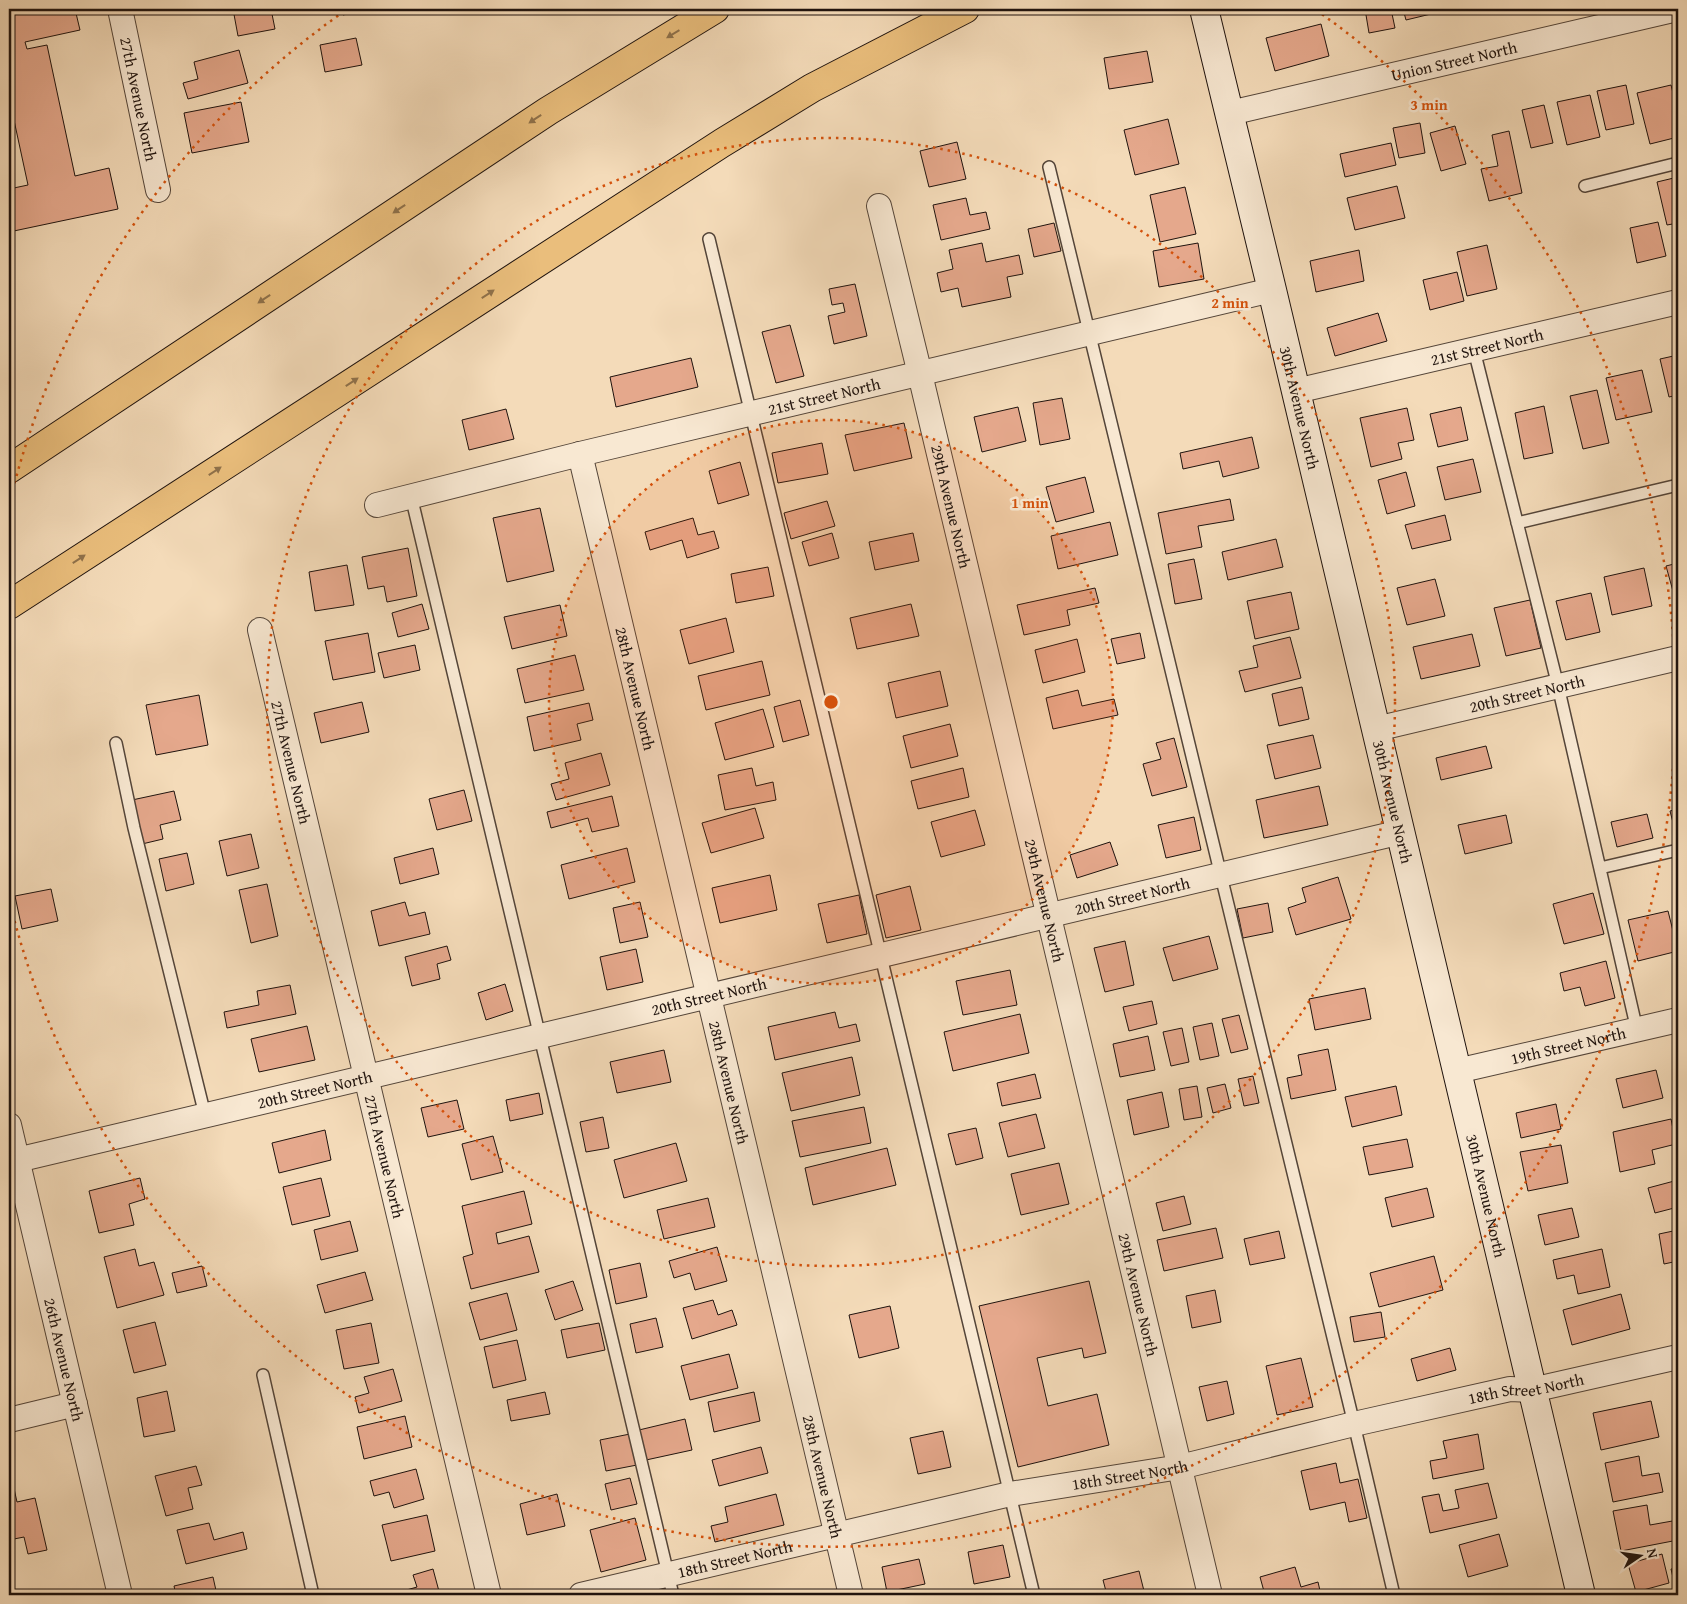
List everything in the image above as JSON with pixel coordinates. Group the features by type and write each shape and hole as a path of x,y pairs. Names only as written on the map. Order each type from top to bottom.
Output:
{"highway":[{"path":"9,468 548,111 715,9"},
{"path":"9,605 722,143 812,88 965,9"},
{"path":"9,614 47,580"}],"street":[{"name":"27th Avenue North","path":"120,9 158,190"},
{"name":"30th Avenue North","path":"1204,9 1581,1595"},
{"name":"Union Street North","path":"1230,113 1678,9"},
{"name":"29th Avenue North","path":"879,206 1210,1595"},
{"name":"21st Street North","path":"377,505 580,454 1272,290"},
{"name":"21st Street North","path":"1296,391 1678,302"},
{"name":"28th Avenue North","path":"580,454 851,1595"},
{"name":"27th Avenue North","path":"260,630 489,1595"},
{"name":"20th Street North","path":"1376,729 1678,658"},
{"name":"20th Street North","path":"17,1160 1401,832"},
{"name":"19th Street North","path":"1457,1072 1678,1020"},
{"name":"26th Avenue North","path":"9,1125 120,1595"},
{"name":"18th Street North","path":"581,1595 670,1585 836,1535 1010,1494 1180,1467 1510,1388 1532,1390 1678,1357"},
{"path":"9,1420 75,1404"}],"lane":[{"path":"1585,186 1678,163"},
{"path":"1049,167 1088,334 1222,875 1394,1595"},
{"path":"709,239 1034,1595"},
{"path":"1474,350 1558,686 1638,1030"},
{"path":"1517,523 1678,485"},
{"path":"411,496 670,1585"},
{"path":"116,744 134,828 205,1116"},
{"path":"1600,868 1678,850"},
{"path":"263,1375 314,1595"}],"building":[{"path":"9,9 75,9 80,30 25,42 27,49 47,45 75,176 109,168 118,209 9,232 9,189 28,185 9,97"},
{"path":"233,9 271,9 275,29 238,36"},
{"path":"341,9 367,9 343,15"},
{"path":"1365,9 1391,9 1395,28 1369,33"},
{"path":"1403,9 1434,9 1435,13 1406,20"},
{"path":"1321,24 1329,56 1275,71 1266,38"},
{"path":"356,38 362,65 325,72 320,45"},
{"path":"239,50 248,83 188,99 183,83 198,79 194,62"},
{"path":"1147,51 1153,82 1109,89 1104,58"},
{"path":"1626,85 1634,124 1606,130 1597,91"},
{"path":"1671,85 1678,113 1678,137 1650,144 1637,93"},
{"path":"1590,95 1600,137 1567,145 1557,102"},
{"path":"241,102 249,142 192,153 184,113"},
{"path":"1544,105 1553,143 1531,148 1522,110"},
{"path":"1168,119 1179,164 1135,175 1124,130"},
{"path":"1420,123 1425,153 1399,158 1393,128"},
{"path":"1455,126 1466,164 1441,171 1430,133"},
{"path":"1509,131 1522,193 1489,201 1481,169 1498,166 1492,135"},
{"path":"957,142 966,179 929,187 920,151"},
{"path":"1391,143 1396,165 1345,177 1340,154"},
{"path":"1678,177 1678,223 1667,225 1657,182"},
{"path":"1397,186 1405,218 1355,230 1347,198"},
{"path":"1185,187 1196,234 1160,242 1150,195"},
{"path":"966,198 970,215 986,212 990,229 941,240 933,205"},
{"path":"1658,222 1666,256 1637,263 1630,228"},
{"path":"1054,223 1061,251 1034,257 1028,229"},
{"path":"982,243 986,262 1019,255 1023,274 1007,277 1011,297 962,307 958,288 941,292 937,273 953,269 949,250"},
{"path":"1198,243 1204,279 1159,287 1153,251"},
{"path":"1487,245 1497,289 1467,296 1457,252"},
{"path":"1359,250 1364,281 1316,292 1310,261"},
{"path":"1457,272 1464,301 1430,310 1423,280"},
{"path":"855,284 867,336 834,344 828,316 845,312 843,303 832,305 829,289"},
{"path":"1378,313 1387,341 1335,356 1327,328"},
{"path":"790,325 804,376 776,383 762,332"},
{"path":"1678,355 1678,395 1669,397 1660,359"},
{"path":"691,358 698,387 616,407 610,377"},
{"path":"1642,370 1652,412 1616,420 1606,378"},
{"path":"1597,390 1609,443 1583,449 1570,396"},
{"path":"1062,398 1070,439 1040,445 1033,403"},
{"path":"1544,406 1553,453 1524,459 1515,413"},
{"path":"1018,407 1026,441 982,452 974,417"},
{"path":"1461,407 1468,440 1438,447 1430,414"},
{"path":"1407,408 1414,440 1398,443 1402,459 1371,467 1360,418"},
{"path":"506,409 514,439 469,450 462,420"},
{"path":"904,423 912,458 854,471 845,435"},
{"path":"1252,437 1259,468 1223,477 1219,461 1183,469 1180,453"},
{"path":"822,443 828,474 778,483 772,453"},
{"path":"1473,459 1481,492 1445,500 1437,467"},
{"path":"740,462 749,495 718,504 709,471"},
{"path":"1406,472 1415,506 1387,514 1378,480"},
{"path":"1085,477 1094,512 1056,522 1046,487"},
{"path":"1230,499 1234,520 1198,526 1202,547 1166,554 1158,513"},
{"path":"827,501 835,526 791,539 784,513"},
{"path":"540,508 554,571 507,582 493,518"},
{"path":"1445,515 1451,540 1412,549 1405,525"},
{"path":"693,518 698,535 714,531 719,548 687,558 682,540 650,550 645,532"},
{"path":"1110,522 1118,555 1058,569 1051,536"},
{"path":"832,533 839,558 809,566 802,542"},
{"path":"913,533 919,561 875,570 869,542"},
{"path":"1276,539 1283,567 1228,580 1222,552"},
{"path":"408,548 417,596 387,602 384,586 368,589 362,557"},
{"path":"1194,559 1202,599 1175,604 1168,564"},
{"path":"1678,563 1678,601 1676,602 1666,566"},
{"path":"347,565 354,605 315,611 309,572"},
{"path":"768,567 774,596 736,603 731,574"},
{"path":"1644,568 1652,606 1612,615 1604,577"},
{"path":"1435,579 1445,616 1407,625 1397,588"},
{"path":"1095,588 1099,603 1067,610 1070,625 1024,635 1017,605"},
{"path":"1291,592 1299,629 1255,639 1247,601"},
{"path":"1591,593 1600,632 1566,640 1556,601"},
{"path":"1530,600 1541,648 1506,656 1494,608"},
{"path":"422,604 429,629 398,637 392,613"},
{"path":"911,604 919,636 857,649 850,618"},
{"path":"560,605 567,636 512,649 504,617"},
{"path":"726,618 734,652 689,664 680,630"},
{"path":"368,633 375,672 333,680 325,641"},
{"path":"1140,633 1145,658 1117,664 1111,639"},
{"path":"1472,634 1480,666 1421,679 1413,647"},
{"path":"1290,637 1301,678 1245,692 1239,671 1258,667 1253,646"},
{"path":"1077,639 1085,672 1043,683 1035,650"},
{"path":"415,645 420,670 384,678 378,653"},
{"path":"575,655 584,690 525,703 517,669"},
{"path":"762,661 770,695 706,710 698,676"},
{"path":"940,671 948,706 896,718 888,683"},
{"path":"1302,687 1309,719 1279,726 1272,694"},
{"path":"1078,690 1082,706 1114,699 1118,715 1053,729 1046,698"},
{"path":"199,695 208,745 156,755 146,705"},
{"path":"800,700 809,735 783,742 774,707"},
{"path":"362,702 369,732 321,743 314,713"},
{"path":"589,703 593,720 577,724 581,740 534,751 527,717"},
{"path":"763,709 774,747 725,760 715,723"},
{"path":"950,724 958,756 911,768 903,736"},
{"path":"1313,735 1321,768 1275,779 1267,745"},
{"path":"1174,738 1187,787 1152,796 1143,764 1161,759 1156,743"},
{"path":"1486,746 1492,768 1441,780 1436,758"},
{"path":"601,753 610,785 556,800 551,784 569,779 565,763"},
{"path":"752,768 756,786 773,782 776,800 725,810 718,775"},
{"path":"963,768 969,797 918,809 911,781"},
{"path":"1319,786 1328,825 1264,838 1256,800"},
{"path":"464,790 472,821 437,830 429,799"},
{"path":"174,791 181,820 160,825 163,839 142,844 132,800"},
{"path":"612,796 619,826 592,832 588,818 551,828 547,812"},
{"path":"755,808 764,838 711,853 702,823"},
{"path":"1678,809 1678,837 1677,838 1670,811"},
{"path":"975,810 985,845 941,857 931,822"},
{"path":"1647,814 1653,838 1617,847 1611,822"},
{"path":"1506,815 1512,843 1465,854 1458,825"},
{"path":"1194,817 1201,850 1166,858 1158,825"},
{"path":"251,834 259,868 227,876 219,841"},
{"path":"1110,842 1118,865 1077,878 1070,855"},
{"path":"433,848 439,874 400,884 394,858"},
{"path":"627,848 635,882 569,899 561,865"},
{"path":"187,853 194,884 166,891 159,859"},
{"path":"770,875 777,910 720,923 712,888"},
{"path":"1338,877 1351,919 1296,935 1288,908 1306,902 1302,888"},
{"path":"267,884 278,936 251,943 239,890"},
{"path":"910,886 921,930 886,938 876,895"},
{"path":"51,889 58,921 22,929 15,896"},
{"path":"1593,893 1604,934 1564,944 1553,904"},
{"path":"859,895 867,934 827,943 818,904"},
{"path":"405,902 409,916 425,912 430,934 379,946 371,911"},
{"path":"640,902 648,937 620,943 613,908"},
{"path":"1268,903 1273,932 1243,938 1237,909"},
{"path":"1668,911 1678,951 1638,961 1628,920"},
{"path":"1209,936 1218,969 1173,981 1163,948"},
{"path":"1125,941 1134,985 1105,992 1094,948"},
{"path":"447,946 451,960 437,964 440,979 412,986 405,957"},
{"path":"636,949 643,982 607,990 600,957"},
{"path":"1606,961 1615,998 1585,1006 1580,987 1564,991 1560,973"},
{"path":"1010,970 1017,1005 963,1015 956,981"},
{"path":"505,984 513,1011 486,1020 478,993"},
{"path":"290,985 296,1014 227,1028 224,1012 259,1005 257,991"},
{"path":"1365,988 1371,1019 1315,1030 1309,999"},
{"path":"1152,1001 1157,1024 1129,1031 1123,1007"},
{"path":"835,1012 839,1028 856,1024 860,1041 775,1060 768,1027"},
{"path":"1020,1014 1029,1053 953,1071 944,1032"},
{"path":"1239,1015 1248,1049 1231,1053 1222,1019"},
{"path":"1212,1023 1219,1056 1200,1060 1193,1027"},
{"path":"307,1026 315,1060 259,1072 251,1039"},
{"path":"1182,1028 1189,1062 1171,1066 1163,1032"},
{"path":"1148,1036 1155,1070 1120,1077 1113,1044"},
{"path":"1328,1049 1336,1090 1291,1099 1287,1078 1302,1075 1298,1055"},
{"path":"664,1050 671,1082 617,1093 610,1062"},
{"path":"852,1057 860,1095 791,1111 782,1073"},
{"path":"1656,1070 1663,1098 1623,1108 1616,1079"},
{"path":"1035,1074 1041,1098 1002,1106 997,1083"},
{"path":"1253,1076 1259,1103 1244,1106 1238,1079"},
{"path":"1225,1084 1231,1108 1213,1113 1207,1088"},
{"path":"1197,1086 1202,1117 1184,1120 1179,1089"},
{"path":"1396,1086 1402,1115 1352,1127 1345,1097"},
{"path":"1162,1092 1169,1127 1134,1135 1127,1100"},
{"path":"539,1093 543,1114 510,1121 506,1100"},
{"path":"457,1100 464,1129 428,1137 421,1108"},
{"path":"1556,1104 1561,1129 1521,1138 1516,1113"},
{"path":"864,1107 871,1143 800,1157 792,1121"},
{"path":"1036,1114 1045,1148 1008,1157 999,1123"},
{"path":"603,1117 609,1148 586,1152 580,1122"},
{"path":"1671,1119 1676,1144 1652,1150 1655,1164 1620,1172 1613,1132"},
{"path":"976,1128 983,1158 956,1165 948,1134"},
{"path":"325,1130 331,1160 279,1173 272,1143"},
{"path":"493,1136 503,1172 471,1180 462,1144"},
{"path":"1407,1139 1413,1167 1369,1175 1363,1147"},
{"path":"676,1143 687,1181 624,1198 614,1160"},
{"path":"1561,1145 1568,1183 1528,1191 1520,1152"},
{"path":"887,1148 896,1185 813,1205 805,1168"},
{"path":"1059,1163 1069,1204 1021,1215 1011,1174"},
{"path":"140,1178 145,1199 129,1204 134,1225 99,1233 89,1191"},
{"path":"321,1178 330,1216 292,1225 283,1187"},
{"path":"1678,1180 1678,1207 1655,1213 1648,1188"},
{"path":"1427,1188 1434,1217 1392,1227 1385,1198"},
{"path":"524,1191 532,1224 496,1233 498,1244 529,1236 539,1272 471,1289 463,1257 473,1254 462,1206"},
{"path":"1184,1196 1191,1224 1163,1231 1156,1203"},
{"path":"708,1198 715,1227 664,1239 657,1210"},
{"path":"1572,1208 1579,1237 1545,1245 1538,1215"},
{"path":"350,1221 358,1251 321,1260 314,1230"},
{"path":"1216,1228 1223,1258 1164,1271 1157,1240"},
{"path":"1678,1230 1678,1261 1664,1264 1659,1234"},
{"path":"1279,1231 1285,1258 1250,1265 1244,1239"},
{"path":"717,1247 727,1281 695,1290 690,1273 674,1278 669,1261"},
{"path":"135,1249 139,1266 154,1262 164,1295 117,1308 104,1257"},
{"path":"1602,1249 1610,1287 1578,1294 1574,1275 1557,1279 1553,1260"},
{"path":"1434,1256 1443,1290 1379,1307 1370,1273"},
{"path":"640,1263 647,1297 616,1304 609,1270"},
{"path":"202,1266 207,1286 177,1293 172,1273"},
{"path":"365,1272 373,1300 325,1313 317,1285"},
{"path":"573,1281 583,1310 555,1320 545,1290"},
{"path":"1089,1281 1106,1353 1084,1358 1082,1348 1037,1358 1048,1406 1097,1394 1109,1445 1018,1467 979,1306"},
{"path":"1215,1290 1221,1322 1192,1328 1186,1296"},
{"path":"507,1293 517,1330 480,1340 469,1303"},
{"path":"1621,1294 1630,1329 1572,1345 1563,1310"},
{"path":"713,1300 718,1315 732,1310 737,1325 692,1339 683,1308"},
{"path":"890,1306 899,1348 859,1358 849,1315"},
{"path":"1381,1312 1385,1337 1354,1342 1350,1317"},
{"path":"656,1318 663,1347 636,1353 630,1324"},
{"path":"155,1322 166,1365 134,1373 123,1330"},
{"path":"371,1323 379,1363 344,1369 336,1330"},
{"path":"599,1323 605,1350 567,1358 561,1330"},
{"path":"517,1340 526,1380 493,1388 484,1347"},
{"path":"1450,1348 1456,1370 1417,1381 1411,1359"},
{"path":"729,1354 738,1388 690,1400 681,1366"},
{"path":"1301,1358 1313,1407 1277,1415 1266,1366"},
{"path":"393,1369 402,1401 359,1413 355,1397 369,1393 364,1377"},
{"path":"1227,1381 1234,1414 1207,1421 1199,1387"},
{"path":"167,1391 175,1431 144,1437 137,1398"},
{"path":"545,1392 550,1414 511,1421 507,1400"},
{"path":"754,1392 760,1421 714,1432 708,1402"},
{"path":"1651,1401 1659,1437 1601,1450 1593,1413"},
{"path":"405,1416 412,1447 364,1459 357,1427"},
{"path":"685,1419 692,1450 646,1460 639,1430"},
{"path":"943,1431 951,1467 918,1474 910,1438"},
{"path":"630,1434 637,1465 606,1471 600,1440"},
{"path":"1478,1434 1484,1469 1433,1479 1430,1461 1447,1458 1443,1441"},
{"path":"761,1447 768,1473 719,1486 712,1460"},
{"path":"1639,1456 1642,1476 1659,1473 1663,1492 1613,1502 1605,1463"},
{"path":"1336,1463 1340,1483 1358,1479 1367,1518 1349,1522 1345,1502 1310,1510 1301,1471"},
{"path":"196,1466 202,1485 188,1488 193,1509 166,1516 155,1476"},
{"path":"416,1469 424,1499 394,1508 389,1492 374,1496 370,1481"},
{"path":"630,1478 637,1504 611,1510 605,1484"},
{"path":"1488,1483 1497,1518 1430,1533 1422,1497 1439,1494 1443,1511 1459,1508 1455,1490"},
{"path":"13,1484 17,1502 35,1498 47,1550 28,1554 24,1537 9,1540 9,1485"},
{"path":"557,1494 565,1526 527,1535 520,1504"},
{"path":"776,1494 784,1525 715,1542 711,1526 728,1522 725,1507"},
{"path":"1647,1505 1650,1525 1678,1520 1678,1540 1621,1551 1613,1511"},
{"path":"427,1515 435,1551 391,1561 382,1525"},
{"path":"635,1518 646,1560 601,1572 590,1530"},
{"path":"209,1523 214,1540 243,1532 247,1549 186,1564 177,1530"},
{"path":"1499,1534 1508,1566 1468,1577 1459,1545"},
{"path":"1003,1545 1010,1577 974,1584 968,1552"},
{"path":"1662,1554 1669,1583 1636,1592 1628,1564"},
{"path":"919,1559 925,1584 887,1592 882,1567"},
{"path":"1295,1567 1301,1587 1318,1582 1321,1595 1265,1595 1260,1577"},
{"path":"1678,1568 1678,1595 1677,1595 1671,1569"},
{"path":"433,1569 440,1595 397,1595 396,1593 417,1587 413,1575"},
{"path":"1139,1571 1145,1595 1107,1595 1103,1580"},
{"path":"213,1577 217,1595 176,1595 174,1586"}]}
